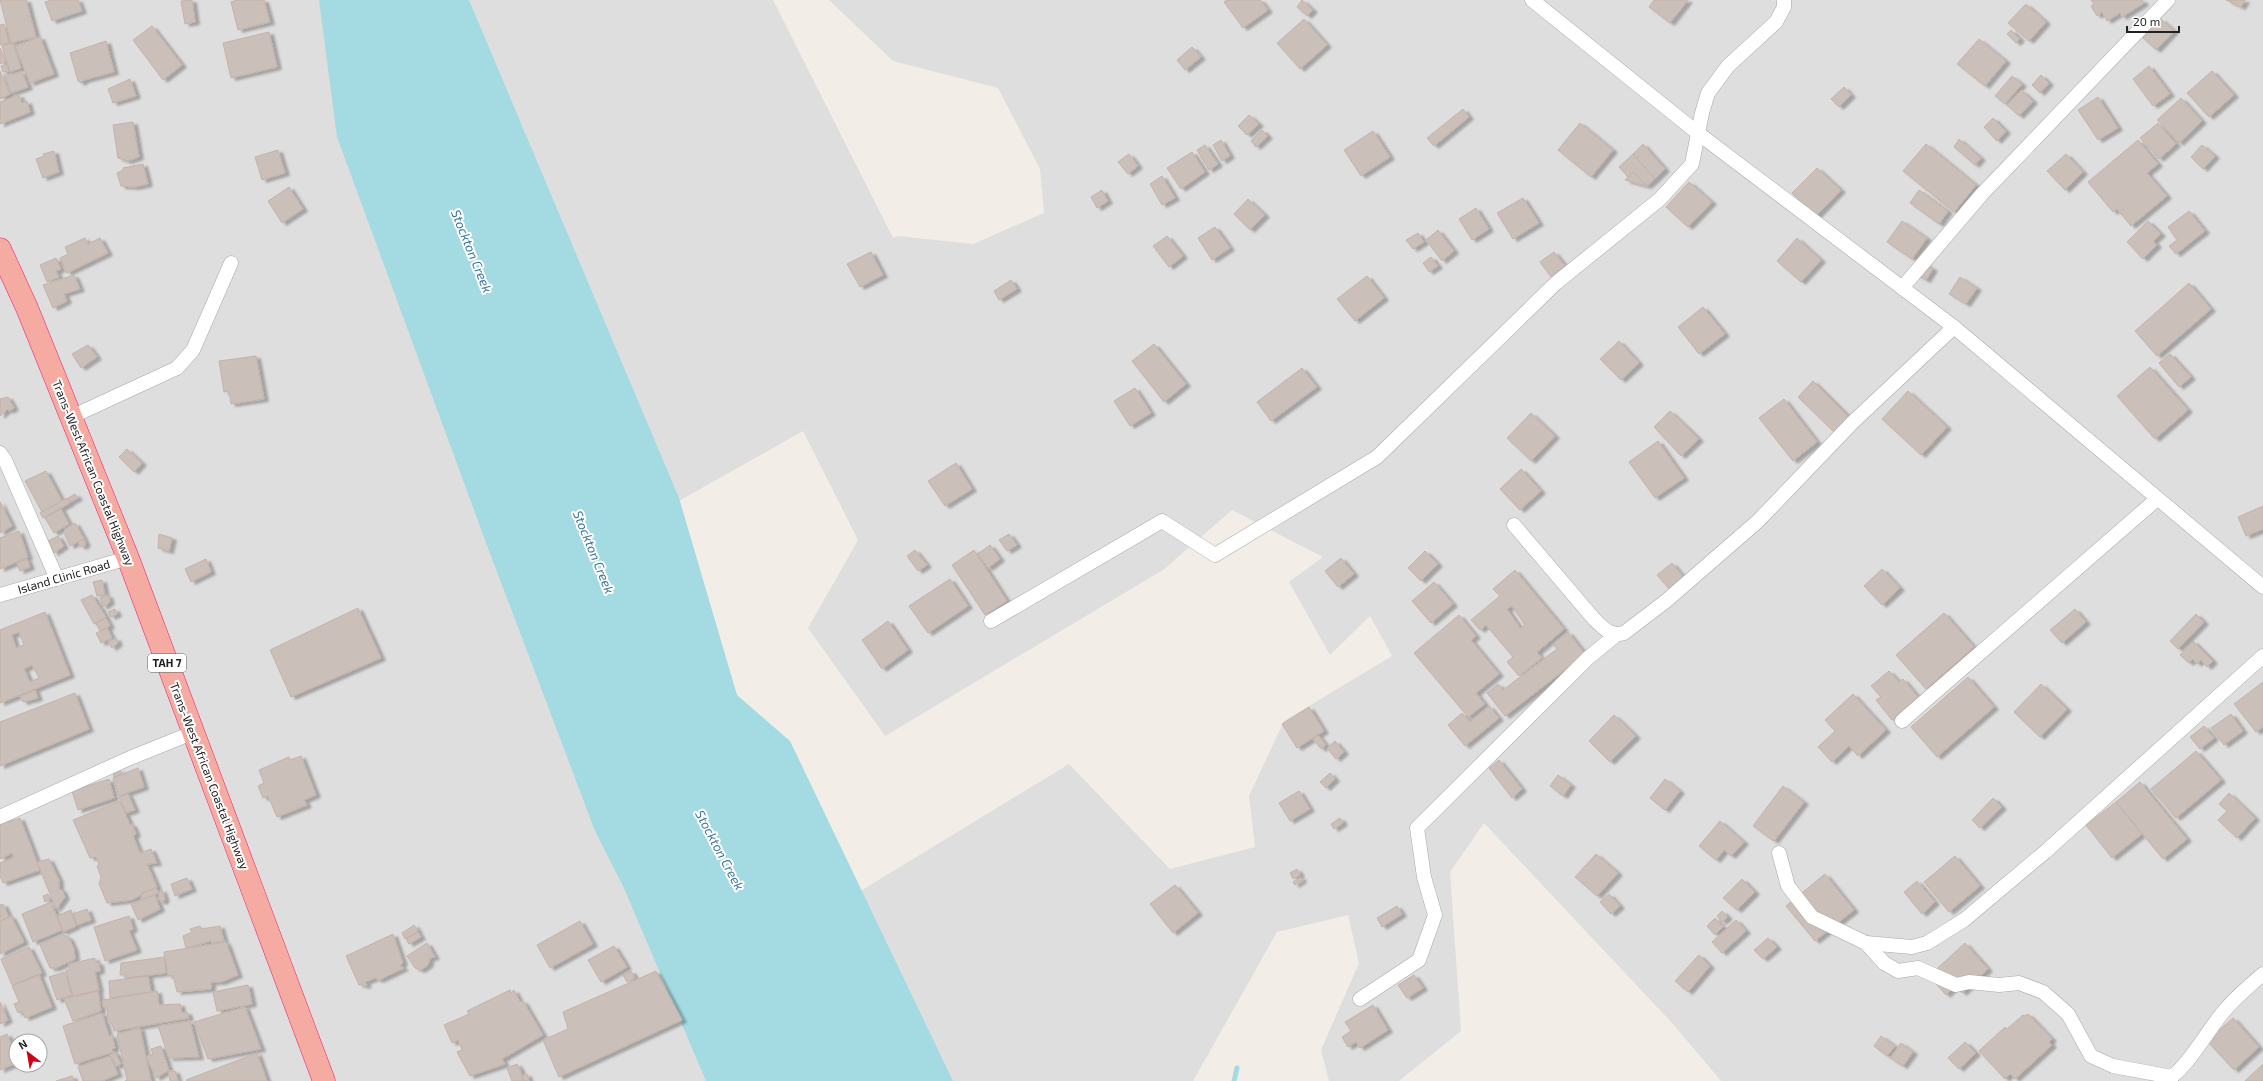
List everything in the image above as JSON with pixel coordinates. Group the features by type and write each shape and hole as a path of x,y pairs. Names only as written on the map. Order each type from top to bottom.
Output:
{"highway":[{"name":"Trans-West African Coastal Highway","path":"0,249 27,308 128,558 192,733 324,1081"}],"street":[{"path":"1532,0 1699,134 1954,327 2263,587"},
{"path":"991,621 1162,521 1215,555 1377,457 1556,283 1660,199 1692,164 1702,113 1708,93 1728,66 1776,22 1784,7 1784,0"},
{"path":"1902,288 1982,194 2168,0"},
{"path":"71,417 177,368 193,350 231,263"},
{"path":"1360,999 1419,960 1435,915 1424,877 1417,828 1588,658 1616,635 1634,627 1758,521 1853,422 1954,327"},
{"path":"0,453 5,460 57,579"},
{"path":"1902,720 2157,499"},
{"path":"1514,525 1594,619 1605,630 1616,635"},
{"name":"Island Clinic Road","path":"0,596 128,558"},
{"path":"1778,853 1788,886 1812,918 1866,943 1912,947 1927,943 1964,920 2045,852 2263,656"},
{"path":"0,817 130,758 192,733"},
{"path":"1866,943 1884,963 1898,970 1918,968 1956,985 1969,982 1999,985 2019,984 2043,992 2068,1014 2091,1056 2113,1066 2168,1079 2225,1009 2263,974"}],"shaded area":[{"path":"0,0 773,0 893,238 898,236 973,244 1044,213 1040,169 998,88 893,61 829,0 2263,0 2263,1081 1721,1081 1673,1024 1484,823 1450,872 1461,1031 1399,1081 1329,1081 1321,1050 1359,963 1348,915 1277,932 1193,1081 940,1081 854,895 1069,764 1170,869 1255,847 1249,796 1284,721 1392,656 1370,616 1330,655 1289,582 1323,557 1232,510 1163,570 885,736 808,628 858,540 803,431 555,571 756,1081 0,1081"}],"water":[{"name":"Stockton Creek","path":"319,0 469,0 679,498 737,695 790,741 953,1081 706,1081 623,886 595,831 485,540 337,137"}],"building":[{"path":"0,0 26,0 36,37 11,43"},
{"path":"51,0 78,0 82,11 52,21 45,2"},
{"path":"192,0 195,22 185,24 181,1"},
{"path":"237,0 264,0 270,22 238,30 231,2"},
{"path":"1227,0 1260,0 1268,10 1243,28 1224,2"},
{"path":"1302,0 1313,10 1307,16 1297,7"},
{"path":"1654,0 1688,0 1670,23 1649,7"},
{"path":"2091,0 2142,0 2144,3 2122,17 2120,13 2107,21 2102,12 2097,16 2091,6 2094,4"},
{"path":"2226,0 2245,0 2241,7"},
{"path":"2026,4 2046,22 2029,41 2008,23"},
{"path":"1304,19 1327,45 1300,69 1277,43"},
{"path":"2161,19 2174,31 2156,50 2143,38"},
{"path":"4,24 9,43 0,45 0,25"},
{"path":"152,26 182,65 163,80 133,40"},
{"path":"2011,30 2020,39 2016,43 2007,34"},
{"path":"269,32 277,67 231,78 223,43"},
{"path":"40,37 54,74 30,83 15,46"},
{"path":"1979,39 2006,61 1985,86 1957,64"},
{"path":"106,41 114,72 84,80 81,83 78,81 70,53"},
{"path":"13,43 21,68 10,72 2,46"},
{"path":"1192,47 1201,57 1185,70 1177,60"},
{"path":"0,48 6,61 0,64"},
{"path":"7,64 9,71 3,72 1,66"},
{"path":"2149,66 2170,94 2153,106 2133,79"},
{"path":"0,71 10,94 0,99"},
{"path":"22,71 28,87 11,93 5,77"},
{"path":"2212,71 2234,95 2209,117 2187,93"},
{"path":"2041,75 2049,83 2040,93 2032,85"},
{"path":"2012,76 2022,84 2005,104 1995,96"},
{"path":"130,79 136,96 113,103 108,89"},
{"path":"1844,87 1851,95 1839,107 1831,99"},
{"path":"2021,90 2033,101 2019,116 2007,105"},
{"path":"19,95 22,103 27,101 30,112 0,124 0,102"},
{"path":"2098,97 2118,128 2098,140 2078,110"},
{"path":"2181,98 2202,121 2179,143 2157,120"},
{"path":"1463,109 1469,117 1434,146 1427,138"},
{"path":"1249,115 1259,124 1247,135 1238,126"},
{"path":"1993,118 2006,131 1997,141 1984,127"},
{"path":"133,122 139,157 128,161 118,158 113,125"},
{"path":"1580,123 1613,150 1591,177 1558,150"},
{"path":"2158,123 2176,144 2159,159 2140,138"},
{"path":"1262,130 1268,136 1256,147 1251,141"},
{"path":"1373,131 1390,157 1361,176 1344,150"},
{"path":"1959,139 1981,158 1975,165 1954,147"},
{"path":"1221,140 1230,156 1222,161 1213,145"},
{"path":"2138,140 2158,164 2147,173 2167,196 2131,226 2117,209 2113,212 2088,182"},
{"path":"1643,144 1665,169 1655,179 1633,154"},
{"path":"1926,144 1976,185 1954,212 1903,171"},
{"path":"1205,145 1218,164 1209,170 1197,150"},
{"path":"2202,145 2215,156 2203,169 2191,157"},
{"path":"278,150 285,173 262,180 255,157"},
{"path":"54,151 59,172 43,178 36,159 44,156 43,154"},
{"path":"1192,152 1205,172 1181,189 1167,168"},
{"path":"1129,154 1138,166 1128,174 1118,162"},
{"path":"1633,154 1655,179 1647,186 1634,172 1628,177 1619,167"},
{"path":"2066,154 2083,172 2065,190 2047,171"},
{"path":"143,164 148,184 135,187 121,186 117,173 123,170 123,168"},
{"path":"1817,168 1841,190 1816,216 1792,193"},
{"path":"1634,172 1647,186 1625,180"},
{"path":"1162,176 1175,198 1162,205 1150,184"},
{"path":"1689,182 1712,202 1688,227 1666,207"},
{"path":"289,187 303,209 282,223 268,201"},
{"path":"1102,190 1108,201 1097,208 1091,197"},
{"path":"1919,190 1948,211 1939,224 1910,203"},
{"path":"1523,198 1539,223 1513,239 1497,213"},
{"path":"1248,199 1265,215 1250,230 1234,214"},
{"path":"1476,208 1489,229 1472,240 1459,219"},
{"path":"2189,211 2205,231 2176,254 2169,246 2177,240 2168,227"},
{"path":"1902,221 1927,238 1912,259 1887,242"},
{"path":"2148,221 2161,234 2153,241 2157,245 2143,259 2127,242"},
{"path":"1215,227 1230,248 1212,260 1198,238"},
{"path":"1438,230 1454,251 1442,261 1426,240"},
{"path":"1418,233 1424,242 1413,249 1406,240"},
{"path":"1167,236 1183,256 1169,267 1153,246"},
{"path":"85,238 88,244 100,238 108,253 67,273 60,258 68,254 65,247"},
{"path":"1797,238 1821,260 1801,282 1777,261"},
{"path":"871,252 883,275 860,287 847,264"},
{"path":"1554,252 1565,266 1551,277 1540,262"},
{"path":"1431,257 1438,266 1429,272 1423,263"},
{"path":"56,258 61,269 56,271 59,277 47,282 40,265"},
{"path":"1924,263 1933,269 1926,280 1917,275"},
{"path":"74,275 80,289 64,294 67,301 53,308 43,285"},
{"path":"1367,276 1384,298 1355,321 1337,299"},
{"path":"1960,277 1977,288 1966,304 1949,294"},
{"path":"1011,280 1017,289 999,300 994,291"},
{"path":"2189,283 2211,309 2157,356 2135,331"},
{"path":"1703,307 1725,334 1699,354 1678,327"},
{"path":"1619,341 1639,363 1621,380 1600,359"},
{"path":"1154,344 1186,384 1164,402 1132,361"},
{"path":"88,345 97,357 81,368 72,354"},
{"path":"2170,354 2191,377 2179,387 2159,363"},
{"path":"256,356 264,399 231,404 229,391 224,392 219,361"},
{"path":"2150,367 2188,410 2155,439 2117,396"},
{"path":"1302,368 1317,387 1271,421 1257,402"},
{"path":"1813,381 1849,417 1834,432 1798,397"},
{"path":"1135,388 1151,413 1130,426 1114,401"},
{"path":"1908,391 1947,427 1921,455 1882,419"},
{"path":"8,397 14,408 9,411 8,409 0,416 0,399"},
{"path":"1784,399 1817,442 1793,461 1759,418"},
{"path":"1670,411 1699,439 1681,456 1654,427"},
{"path":"1531,413 1555,436 1531,461 1507,438"},
{"path":"1658,441 1684,478 1655,498 1629,462"},
{"path":"127,449 142,463 134,472 119,457"},
{"path":"956,463 972,489 945,506 928,481"},
{"path":"1521,469 1541,491 1520,510 1500,489"},
{"path":"46,471 62,501 42,512 25,481"},
{"path":"75,494 78,498 70,502 68,498"},
{"path":"67,498 70,503 43,518 40,513"},
{"path":"0,502 12,526 0,533"},
{"path":"2263,506 2263,529 2246,536 2238,517"},
{"path":"61,509 69,524 54,533 45,518"},
{"path":"75,523 84,539 70,546 65,535 65,529"},
{"path":"19,531 28,557 0,569 0,538"},
{"path":"159,534 172,538 169,551 158,548"},
{"path":"1009,534 1017,545 1007,551 999,540"},
{"path":"58,536 64,546 54,553 48,541"},
{"path":"82,540 85,543 82,546 79,543"},
{"path":"990,545 1000,559 988,568 978,554"},
{"path":"915,550 927,565 918,571 907,556"},
{"path":"974,550 1007,601 985,615 952,565"},
{"path":"1425,551 1438,564 1421,581 1408,568"},
{"path":"1341,558 1354,574 1338,587 1325,571"},
{"path":"27,559 30,567 20,571 17,563"},
{"path":"206,559 211,572 191,582 185,569"},
{"path":"1672,563 1684,578 1670,590 1657,575"},
{"path":"1882,569 1900,588 1882,605 1864,586"},
{"path":"1515,570 1564,629 1537,652 1542,658 1519,676 1507,662 1513,657 1486,625 1480,630 1471,620 1500,596 1493,589","holes":["1512,606 1525,625 1520,628 1507,609"]},
{"path":"950,579 968,606 928,633 909,606"},
{"path":"102,580 105,595 97,596 93,582"},
{"path":"1434,582 1453,604 1431,623 1412,601"},
{"path":"92,595 106,617 94,624 81,600"},
{"path":"108,595 110,602 103,607 100,598"},
{"path":"358,608 381,658 291,697 270,650"},
{"path":"115,609 117,614 111,617 108,612"},
{"path":"2075,609 2086,622 2062,643 2050,630"},
{"path":"45,612 70,675 0,703 0,630","holes":["19,632 24,645 16,648 12,635","32,665 39,678 30,682 24,669"]},
{"path":"1944,613 1974,647 1926,689 1896,655"},
{"path":"2196,614 2204,622 2178,649 2170,641"},
{"path":"1459,615 1476,636 1471,640 1499,674 1476,693 1485,704 1468,717 1414,653"},
{"path":"106,618 110,626 100,631 96,623"},
{"path":"888,621 908,650 882,669 862,640"},
{"path":"107,628 112,638 101,643 96,633"},
{"path":"1568,632 1585,654 1505,716 1487,693 1498,684 1503,690 1557,649 1553,644"},
{"path":"116,638 118,643 112,648 108,642"},
{"path":"2193,641 2213,661 2207,667 2201,660 2197,664 2193,659 2189,663 2180,655"},
{"path":"1889,671 1899,682 1903,679 1919,698 1892,720 1876,700 1881,697 1871,686"},
{"path":"1968,677 1994,707 1937,757 1911,727"},
{"path":"2263,682 2263,727 2256,732 2234,704"},
{"path":"2041,684 2067,709 2040,737 2014,712"},
{"path":"35,690 38,698 23,702 20,696"},
{"path":"75,693 89,729 0,766 0,722"},
{"path":"1853,694 1886,730 1858,756 1849,746 1832,762 1818,747 1835,731 1825,720"},
{"path":"1489,706 1499,718 1465,746 1448,725 1462,713 1470,722"},
{"path":"1309,707 1324,731 1297,748 1282,724"},
{"path":"2231,714 2243,731 2224,745 2211,728"},
{"path":"1614,715 1636,736 1610,762 1589,741"},
{"path":"2204,726 2214,738 2200,749 2190,737"},
{"path":"1318,735 1326,745 1321,749 1313,739"},
{"path":"1335,741 1344,752 1336,759 1327,748"},
{"path":"2196,751 2221,780 2176,818 2151,789"},
{"path":"301,756 316,795 304,800 307,805 277,817 268,796 263,798 258,786 264,783 259,770 289,757 290,760"},
{"path":"1499,760 1522,789 1512,798 1489,768"},
{"path":"138,768 144,787 119,796 113,778"},
{"path":"120,770 122,774 114,777 113,773"},
{"path":"1330,773 1335,779 1326,788 1320,782"},
{"path":"1558,775 1571,785 1563,796 1550,786"},
{"path":"109,779 114,798 78,810 72,791"},
{"path":"1665,779 1680,791 1665,810 1650,798"},
{"path":"2140,782 2187,839 2163,859 2116,802"},
{"path":"1783,786 1804,802 1774,841 1753,826"},
{"path":"1299,791 1310,809 1290,821 1279,803"},
{"path":"2229,793 2255,818 2237,838 2218,820 2227,811 2219,804"},
{"path":"128,794 135,810 126,813 119,797"},
{"path":"1993,798 2002,807 1980,828 1972,820"},
{"path":"120,801 130,825 132,824 136,834 133,836 140,853 151,849 157,863 147,864 157,887 131,900 107,903 99,884 101,877 97,866 99,864 96,857 90,858 73,820"},
{"path":"2116,802 2142,834 2112,858 2086,825"},
{"path":"8,818 9,822 20,818 40,870 3,883 0,876 0,863 14,858 12,853 0,859 0,821"},
{"path":"1340,818 1343,823 1334,829 1331,824"},
{"path":"1720,821 1744,842 1731,856 1724,850 1716,860 1699,846"},
{"path":"1596,854 1618,873 1597,896 1575,877"},
{"path":"1955,856 1980,886 1949,912 1924,882"},
{"path":"49,859 59,880 59,889 62,890 65,897 56,909 37,862"},
{"path":"1297,869 1300,875 1293,879 1290,873"},
{"path":"1825,874 1854,910 1815,941 1786,906"},
{"path":"1301,877 1302,880 1295,885 1293,882"},
{"path":"187,878 192,889 175,896 171,884"},
{"path":"1742,879 1755,892 1737,910 1723,898"},
{"path":"1917,881 1935,902 1922,914 1904,892"},
{"path":"1175,885 1198,913 1173,933 1150,904"},
{"path":"156,888 158,892 157,894 141,900 142,893"},
{"path":"160,890 162,890 165,900 161,902 158,899"},
{"path":"48,894 50,900 45,902 43,896"},
{"path":"1609,894 1620,906 1611,914 1600,902"},
{"path":"155,895 160,909 138,920 131,904"},
{"path":"51,902 62,930 33,942 22,914"},
{"path":"3,904 9,917 0,921 0,905"},
{"path":"1397,906 1402,914 1382,927 1377,918"},
{"path":"87,909 91,920 77,925 73,914"},
{"path":"71,910 76,926 63,932 57,916"},
{"path":"1722,911 1728,917 1722,922 1717,916"},
{"path":"11,916 24,942 0,954 0,922"},
{"path":"129,916 133,929 129,931 137,950 105,961 94,927"},
{"path":"1715,918 1723,927 1715,935 1707,926"},
{"path":"1736,920 1746,931 1722,953 1712,942"},
{"path":"580,921 593,944 550,968 537,945"},
{"path":"414,925 418,931 405,939 402,933"},
{"path":"200,926 201,929 220,926 224,941 212,943 211,941 186,948 183,936 192,932 190,929"},
{"path":"418,932 421,937 409,944 406,939"},
{"path":"62,934 69,938 74,949 75,959 56,968 50,968 40,945"},
{"path":"393,934 403,963 400,966 404,968 379,980 375,978 365,982 367,985 359,985 346,956"},
{"path":"1768,938 1777,947 1763,959 1754,950"},
{"path":"226,942 238,975 221,982 211,982 211,989 177,992 173,975 168,976 164,952"},
{"path":"427,943 435,957 430,958 428,965 421,970 415,968 407,956"},
{"path":"1965,943 1988,969 1962,993 1955,986 1946,995 1929,976"},
{"path":"614,946 627,967 601,982 588,960"},
{"path":"29,947 42,973 12,985 1,959"},
{"path":"1699,955 1710,966 1688,992 1675,981"},
{"path":"164,957 166,973 126,978 126,975 120,975 121,963"},
{"path":"95,958 95,962 99,963 100,971 95,972 99,990 73,996 66,970 70,970 69,964"},
{"path":"631,971 635,978 627,982 623,975"},
{"path":"656,971 682,1020 559,1077 543,1040 568,1029 563,1012"},
{"path":"65,972 72,995 57,1000 49,977"},
{"path":"39,975 52,1007 25,1018 22,1011 18,1013 14,1004 19,1002 12,986"},
{"path":"1414,975 1423,988 1407,998 1398,985"},
{"path":"148,976 151,992 110,998 109,981"},
{"path":"248,985 252,1004 217,1011 213,992"},
{"path":"510,990 511,993 514,990 520,1002 523,1001 543,1035 502,1059 505,1064 470,1076 457,1052 462,1050 458,1040 452,1043 444,1025 469,1014 467,1011"},
{"path":"98,991 101,1011 73,1021 64,999"},
{"path":"157,991 159,1005 180,1004 182,1013 187,1012 189,1018 114,1031 112,1023 108,1023 107,1006 103,1007 103,1000"},
{"path":"0,1002 8,1020 0,1024"},
{"path":"1373,1005 1388,1030 1360,1048 1356,1042 1348,1047 1342,1037 1351,1031 1345,1022"},
{"path":"245,1007 261,1049 208,1059 194,1022"},
{"path":"102,1013 109,1036 112,1035 115,1048 112,1049 113,1052 75,1064 63,1026"},
{"path":"2028,1014 2052,1039 2049,1042 2052,1045 2015,1079 2010,1074 2005,1079 1979,1051 2005,1027 2007,1029 2023,1015"},
{"path":"2233,1018 2259,1047 2234,1070 2207,1041"},
{"path":"190,1021 199,1057 169,1058 158,1026"},
{"path":"140,1028 151,1081 125,1081 127,1080 117,1034"},
{"path":"7,1034 8,1036 8,1066 0,1070 0,1037"},
{"path":"1881,1036 1895,1046 1887,1056 1874,1046"},
{"path":"1965,1042 1976,1053 1959,1069 1948,1058"},
{"path":"1901,1043 1913,1052 1903,1066 1890,1058"},
{"path":"161,1046 169,1070 156,1078 146,1056 153,1054 151,1049"},
{"path":"115,1052 121,1064 116,1066 110,1054"},
{"path":"257,1053 267,1081 186,1080"},
{"path":"110,1056 118,1074 102,1081 83,1081 78,1067"},
{"path":"517,1064 523,1081 512,1081 507,1068"},
{"path":"2263,1064 2263,1081 2245,1081"},
{"path":"168,1071 175,1071 178,1081 170,1081"},
{"path":"527,1074 529,1081 524,1081 522,1075"},
{"path":"72,1076 74,1081 56,1081"}],"waterway":[{"path":"1234,1081 1237,1068"}]}
